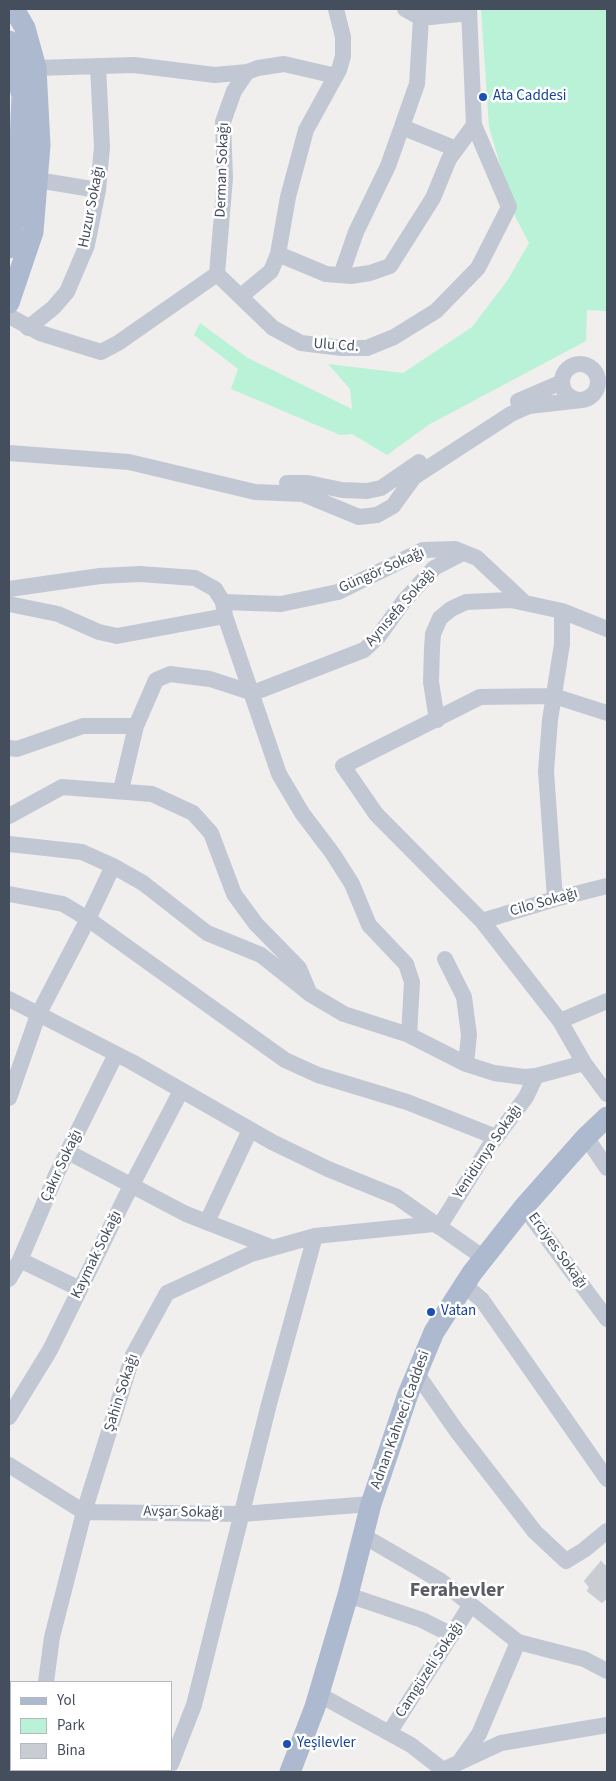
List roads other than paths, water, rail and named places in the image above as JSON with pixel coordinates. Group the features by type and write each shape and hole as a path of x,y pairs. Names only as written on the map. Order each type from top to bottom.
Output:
{"main road":[{"path":"9,303 33,232 40,145 36,68 25,28 14,9"},
{"path":"9,41 22,96 18,188 9,248"},
{"name":"Adnan Kahveci Caddesi","path":"290,1772 318,1694 348,1594 371,1504 416,1374 434,1332 464,1285 524,1207 586,1137 607,1117"}],"street":[{"path":"242,298 271,271 278,254 288,197 306,130 336,76 343,56 343,37 336,9"},
{"path":"406,9 421,18 469,11"},
{"name":"Ulu Cd.","path":"217,274 273,328 301,344 342,348 367,348 394,337 436,311 478,268 510,207 474,125 469,11"},
{"path":"341,275 356,232 388,166 416,84 421,18"},
{"path":"36,68 134,65 215,75 247,72 258,68 284,64 336,76"},
{"name":"Huzur Sokağı","path":"28,328 53,308 67,292 87,245 98,190 102,147 98,66"},
{"name":"Derman Sokağı","path":"217,274 225,178 223,122 234,90 247,72"},
{"path":"278,254 326,274 370,273 390,266 433,198 449,159 474,125"},
{"path":"402,127 456,148"},
{"path":"37,180 98,190"},
{"path":"9,316 28,328 101,352 118,343 217,274"},
{"path":"9,454 129,462 255,492 303,494 359,517 377,515 393,506 414,476 511,414 529,406 582,400 588,399 596,390 598,377 591,368 574,365 565,371 562,382 565,393 570,397 582,400"},
{"path":"9,442 17,445 113,451 159,457 254,482 308,483 342,490 367,491 381,488 502,408 562,382"},
{"name":"Güngör Sokağı","path":"9,604 58,614 99,632 117,636 224,609 281,604 338,592 423,550 455,550 477,558 524,602"},
{"name":"Aynısefa Sokağı","path":"253,693 364,650 378,637 404,601 434,568 463,553"},
{"path":"9,589 100,576 140,574 195,578 216,589 279,774 302,813 333,854 352,884 369,925 406,964 412,982 409,1036"},
{"path":"436,720 431,682 433,634 440,618 451,609 466,602 511,600 562,612 607,629"},
{"path":"555,899 546,772 562,644 562,612"},
{"path":"121,790 136,726 156,680 170,674 210,679 253,693"},
{"path":"607,713 554,696 480,697 343,766 376,814 482,921 560,1021 584,1063 607,1094"},
{"path":"9,748 17,749 83,726 136,726"},
{"path":"9,816 62,787 121,790 152,794 193,813 211,833 234,894 256,924 299,968 310,994"},
{"path":"9,844 82,852 113,866 143,883 208,933 261,954 310,994 344,1014 409,1036 466,1064 494,1074 524,1077 536,1076 584,1063"},
{"path":"9,1098 38,1015 113,866"},
{"name":"Cilo Sokağı","path":"482,921 555,899 607,886"},
{"path":"9,894 64,904 88,918 285,1060 318,1075 407,1102 496,1137"},
{"path":"445,959 464,997 469,1035 466,1064"},
{"path":"9,999 116,1054 250,1130 328,1169 397,1197 484,1258"},
{"path":"560,1021 607,1001"},
{"name":"Çakır Sokağı","path":"9,1279 20,1260 68,1152 116,1054"},
{"name":"Yenidünya Sokağı","path":"437,1226 496,1137 526,1097 536,1076"},
{"name":"Kaymak Sokağı","path":"9,1416 50,1350 132,1184 181,1091"},
{"path":"207,1222 250,1130"},
{"path":"586,1137 607,1168"},
{"path":"68,1152 186,1214 272,1248"},
{"name":"Erciyes Sokağı","path":"524,1207 607,1319"},
{"name":"Şahin Sokağı","path":"46,1681 52,1637 84,1512 133,1355 167,1293 250,1254 315,1236 437,1226"},
{"path":"172,1761 194,1705 268,1404 315,1236"},
{"path":"20,1260 80,1289"},
{"path":"464,1285 482,1300 607,1479"},
{"path":"416,1374 456,1430 535,1532 566,1561 607,1532"},
{"path":"9,1465 84,1512"},
{"name":"Avşar Sokağı","path":"84,1512 242,1514 371,1504"},
{"path":"362,1535 441,1581 470,1606 518,1642 584,1659 607,1671"},
{"path":"348,1594 422,1620 452,1635"},
{"name":"Camgüzeli Sokağı","path":"389,1733 470,1606"},
{"path":"459,1762 479,1734 518,1642"},
{"path":"318,1694 411,1745 442,1770 501,1743 607,1725"}],"place":[{"name":"Ata Caddesi","path":"483,97"},
{"name":"Vatan","path":"431,1312"},
{"name":"Yeşilevler","path":"287,1744"}],"district":[{"name":"Ferahevler","path":"457,1592"}]}
